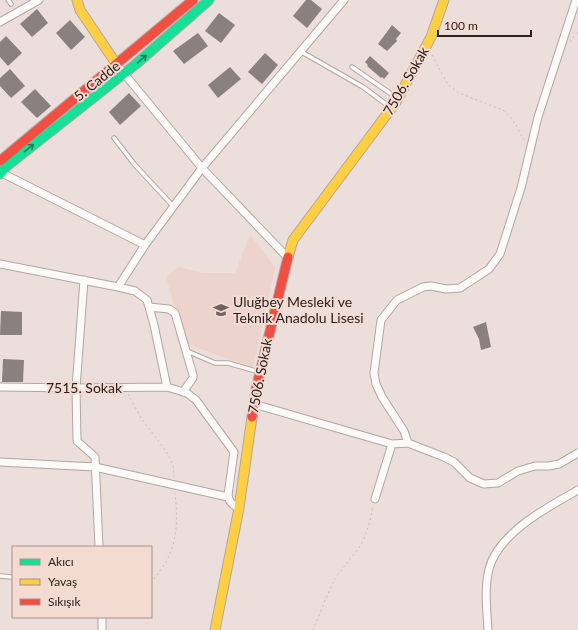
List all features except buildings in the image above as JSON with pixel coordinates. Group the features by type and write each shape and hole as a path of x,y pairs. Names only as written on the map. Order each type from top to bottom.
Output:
{"street":[{"path":"0,22 39,0"},
{"path":"77,0 80,10 117,65 202,168 288,258"},
{"name":"5. Cadde","path":"0,161 117,65 193,0"},
{"path":"145,245 0,173 124,72 136,64 209,0"},
{"path":"118,287 145,245 202,168 344,0"},
{"name":"7506. Sokak","path":"215,630 239,508 260,372 293,240 392,108 431,37 444,0"},
{"path":"408,443 404,431 382,397 376,384 374,374 381,320 397,300 423,287 431,286 446,289 460,288 489,268 500,254 521,188 538,116 576,0"},
{"path":"0,151 18,145"},
{"path":"0,264 135,291 147,300 154,325 167,387"},
{"path":"84,280 76,388 77,441 95,457 99,546"},
{"path":"149,306 165,308 173,311 193,375 193,378 183,392"},
{"name":"7515. Sokak","path":"0,387 167,387 183,392 196,400 234,452 228,497"},
{"path":"254,404 392,444 408,443 444,456 454,462 470,478 484,484 498,483 518,471 535,466 559,464 578,453"},
{"path":"374,499 392,444"},
{"path":"0,462 96,467 228,497 233,505 239,508"},
{"path":"488,630 486,584 488,569 496,553 509,537 520,527 578,490"},
{"path":"102,618 102,630"}],"lane":[{"path":"8,0 11,4"},
{"path":"300,51 363,87 392,108"},
{"path":"352,67 398,98"},
{"path":"114,138 135,165 173,206"},
{"path":"186,350 215,364 228,363 260,372"},
{"path":"0,576 12,577"}],"path":[{"path":"427,45 448,85 459,93 503,110 513,120 529,152"},
{"path":"313,630 335,580 344,566 358,550 363,540 370,523 374,499"}],"shaded area":[{"name":"Uluğbey Mesleki ve Teknik Anadolu Lisesi","path":"250,235 275,267 253,368 185,343 166,277 178,267 203,273 235,273"}],"traffic: fast":[{"path":"0,174 7,166 136,64 209,0"}],"traffic: slow":[{"path":"77,0 80,10 117,65"},
{"path":"288,257 293,240 396,102 431,37 444,0"},
{"path":"215,630 239,508 252,417"}],"traffic: jam":[{"path":"0,161 193,0"},
{"path":"252,417 256,389 288,257"}],"place":[{"name":"Uluğbey Mesleki ve Teknik Anadolu Lisesi","path":"221,310"}]}
